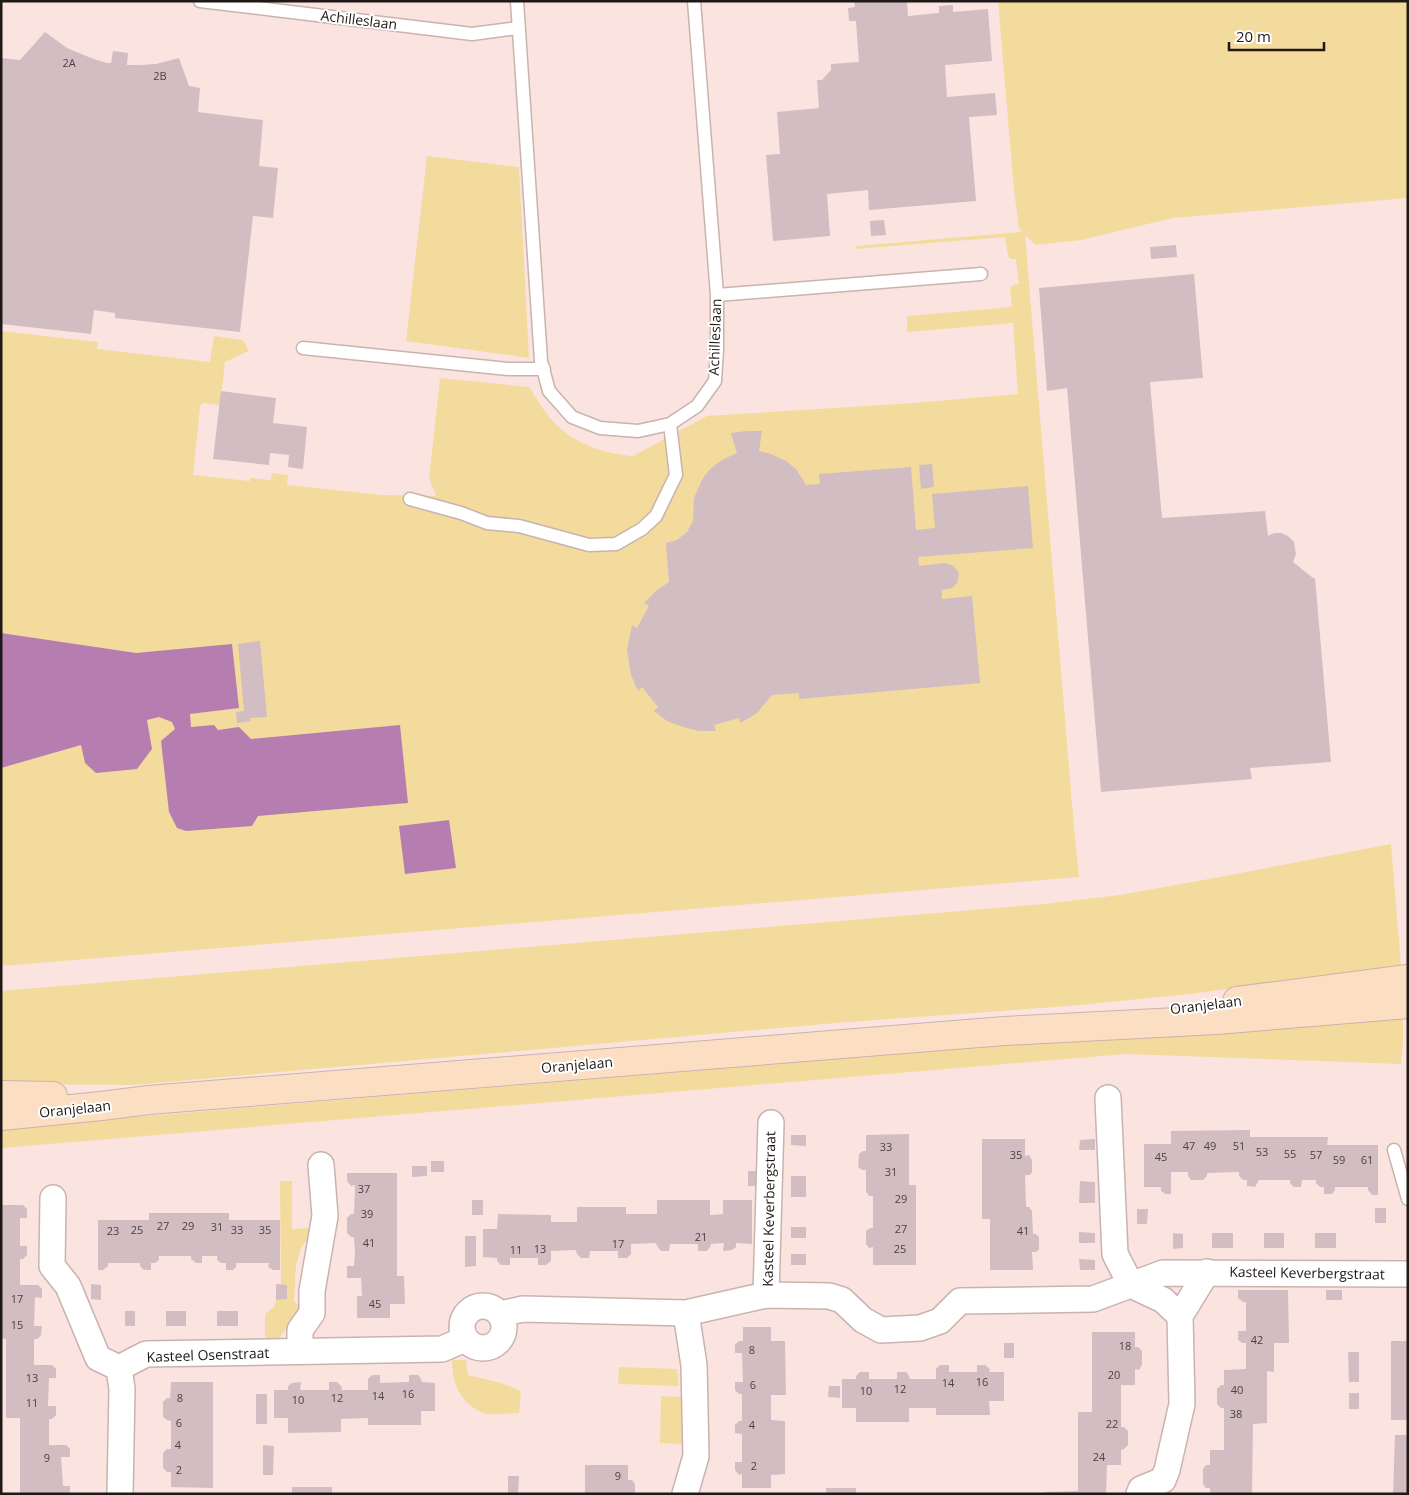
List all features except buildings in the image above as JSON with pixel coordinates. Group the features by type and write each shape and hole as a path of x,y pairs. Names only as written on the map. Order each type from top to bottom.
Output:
{"street":[{"name":"Oranjelaan","path":"1004,1031 1408,979"},
{"name":"Oranjelaan","path":"1,1116 149,1100 1004,1031 1216,1020 1408,1004"},
{"name":"Oranjelaan","path":"1,1095 149,1100"},
{"path":"1108,1098 1115,1254 1131,1285 1162,1300 1180,1316"},
{"name":"Kasteel Keverbergstraat","path":"766,1295 771,1123"},
{"path":"300,1352 300,1330 312,1312 312,1291 326,1216 321,1165"},
{"path":"53,1198 52,1266 68,1286 98,1358 119,1368 122,1388 120,1494"},
{"path":"1139,1494 1141,1490 1164,1487 1182,1404 1180,1316 1207,1272"},
{"name":"Kasteel Keverbergstraat","path":"465,1340 462,1332 462,1323 465,1315 471,1309 479,1306 495,1308 500,1314 524,1309 686,1313 766,1295 830,1296 842,1300 863,1320 881,1330 920,1328 940,1322 960,1301 1093,1298 1163,1273 1408,1274"},
{"path":"685,1494 696,1456 694,1365 686,1313"},
{"name":"Kasteel Osenstraat","path":"119,1368 146,1354 442,1349 465,1340"}],"lane":[{"name":"Achilleslaan","path":"200,1 472,34 518,28"},
{"name":"Achilleslaan","path":"517,1 541,352 549,391 572,416 579,420 600,428 638,431 670,424 697,406 715,381 717,295 694,1"},
{"path":"717,295 981,274"},
{"path":"303,348 508,369 544,369"},
{"path":"410,499 462,513 487,523 519,526 589,545 616,544 642,529 656,516 676,475 670,424"},
{"path":"1394,1150 1408,1199"}],"shaded area":[{"path":"998,1 1408,1 1408,198 1173,218 1081,240 1036,245 1025,235 1079,877 1,966 1,331 98,342 97,349 210,362 214,336 243,340 249,351 225,362 220,405 202,403 200,407 193,475 250,481 250,478 271,480 272,473 288,475 287,485 382,495 436,496 429,478 440,378 529,387 549,417 557,426 576,440 597,449 632,456 707,416 914,403 1018,394 1013,323 907,332 907,316 1012,307 1010,288 1013,285 1019,284 1016,259 1011,259 1008,256 1005,237 856,249 856,246 1022,232 1019,228 1014,191"},
{"path":"427,156 519,167 529,358 406,341"},
{"path":"1,633 136,653 232,644 239,708 190,714 191,727 214,725 218,730 239,727 251,739 400,725 408,803 258,816 252,826 186,831 177,828 169,812 161,741 175,729 172,722 159,717 147,720 152,749 137,769 96,773 85,763 81,745 1,768"},
{"path":"449,820 456,868 405,874 399,826"},
{"path":"1391,844 1401,965 1190,994 1069,1006 836,1023 133,1085 1,1084 1,991 1044,904 1120,895"},
{"path":"1403,1015 1401,1064 1126,1054 1,1148 1,1128 1140,1034"},
{"path":"280,1181 292,1181 292,1229 311,1228 311,1236 302,1246 296,1264 294,1301 302,1308 275,1344 267,1343 265,1314 274,1307 276,1300 287,1299 287,1285 281,1285"},
{"path":"452,1360 466,1360 468,1375 501,1383 521,1391 519,1413 487,1414 471,1406 461,1395 455,1382"},
{"path":"619,1367 677,1369 679,1386 618,1384"},
{"path":"661,1396 682,1397 682,1444 660,1443"}]}
